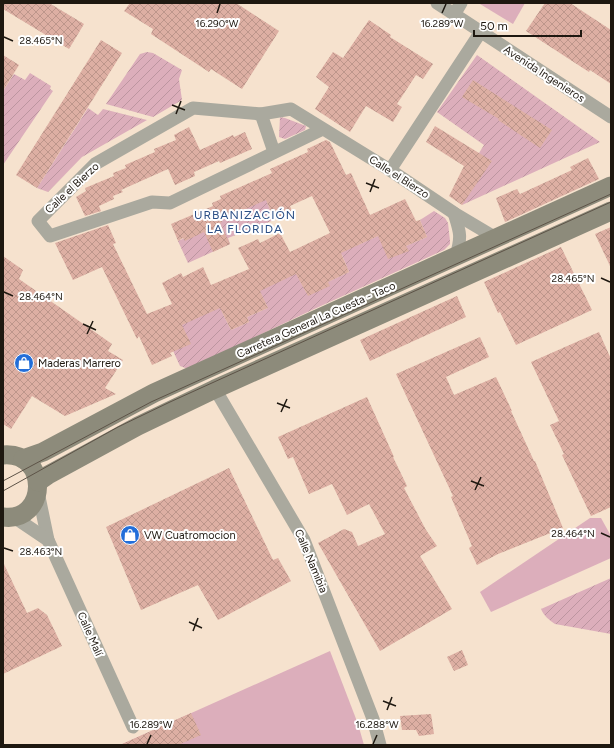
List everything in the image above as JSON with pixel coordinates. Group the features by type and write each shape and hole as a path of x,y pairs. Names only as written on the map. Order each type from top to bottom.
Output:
{"main road":[{"name":"Carretera General La Cuesta - Taco","path":"23,459 42,452 154,393 611,186"},
{"name":"Carretera General La Cuesta - Taco","path":"38,487 48,475 138,426 215,389 611,211"},
{"path":"3,455 23,459 32,467 36,473 38,487 35,501 29,509 22,514 9,517"}],"street":[{"name":"Avenida Ingenieros","path":"437,3 611,117"},
{"path":"454,14 461,3"},
{"path":"390,170 480,32"},
{"name":"Calle el Bierzo","path":"323,129 170,203 152,202 50,236 38,221 95,164 193,108 261,114 291,109 390,170 454,213 496,238"},
{"path":"261,114 274,152"},
{"path":"454,213 460,232 460,243 456,256"},
{"name":"Calle Namibia","path":"215,389 304,540 373,719 380,745"},
{"name":"Calle Malí","path":"38,487 48,540 133,727"},
{"path":"9,517 48,540"}],"shaded area":[{"path":"480,3 525,3 513,24"},
{"path":"147,52 153,53 182,70 179,79 182,100 153,117 106,104 140,54"},
{"path":"477,55 600,142 462,205 479,153 484,145 437,112"},
{"path":"30,73 51,86 50,89 53,91 3,165 3,91 14,74 25,80"},
{"path":"88,108 98,115 103,109 147,120 82,157 48,192 37,188"},
{"path":"280,117 306,126 305,130 285,139 279,137"},
{"path":"279,197 267,202 274,220 228,238 230,244 188,263 178,241 212,226 251,203"},
{"path":"434,211 445,218 448,223 450,244 444,250 312,310 188,369 180,366 163,329 234,301 222,312 231,330 249,322 247,317 268,308 260,292 245,297 310,267 299,279 306,292 349,272 342,255 320,258 358,245 393,229 406,246 427,237 420,220"},
{"path":"590,518 601,518 611,536 611,558 491,612 480,592"},
{"path":"611,578 611,634 555,624 547,618 541,609"},
{"path":"330,651 358,724 364,745 120,745"}],"building":[{"path":"3,3 49,3 84,24 69,49 3,9"},
{"path":"130,3 236,3 279,31 242,89 211,69 209,72 151,34 153,29 124,11"},
{"path":"545,3 570,3 611,30 611,84 590,70 589,72 526,31"},
{"path":"369,20 391,35 390,37 433,64 423,79 416,75 397,104 402,107 393,122 366,106 350,132 315,109 329,87 316,77 333,52 343,58"},
{"path":"101,40 122,53 37,188 16,175"},
{"path":"3,55 19,65 3,91"},
{"path":"473,80 552,130 540,148 498,120 499,119 462,97"},
{"path":"435,126 492,161 462,205 449,196 464,166 426,142"},
{"path":"189,127 200,150 233,135 234,137 245,132 252,149 220,163 219,161 194,172 195,176 175,185 168,169 121,190 123,192 113,196 114,199 99,206 101,211 85,216 76,197 86,191 85,188 114,176 113,173 126,168 125,165 155,152 154,149 176,140 174,135"},
{"path":"326,140 330,142 346,175 351,173 370,215 405,199 416,221 420,220 427,237 406,246 409,251 388,259 378,236 341,253 349,272 328,282 330,286 308,296 296,274 260,291 268,308 247,317 249,322 231,330 220,308 182,325 191,344 170,353 172,356 152,365 139,336 137,339 102,267 73,280 55,243 108,225 116,243 113,244 147,314 172,304 162,283 181,273 183,277 203,267 211,285 249,269 238,248 258,239 260,243 280,233 290,252 330,233 312,196 290,206 292,211 274,219 266,200 221,220 222,222 220,223 230,244 213,252 204,232 185,241 183,238 178,241 171,224 213,206 212,203 221,199 220,196 272,173 270,169 308,152 307,149"},
{"path":"588,158 599,179 505,222 496,198 517,189 520,194 572,170 570,167"},
{"path":"611,227 611,268 595,234"},
{"path":"561,247 592,310 516,345 500,312 498,313 484,282"},
{"path":"3,256 23,270 19,279 112,344 108,351 123,360 105,388 116,394 65,416 32,396 11,429 3,424"},
{"path":"457,296 466,317 370,361 360,340"},
{"path":"599,332 611,359 611,507 591,516 562,455 564,454 550,425 559,421 531,362"},
{"path":"480,337 489,357 446,377 454,395 496,377 535,461 563,528 498,554 477,565 469,548 472,546 451,497 453,496 396,374"},
{"path":"367,397 407,486 404,488 426,530 437,546 420,556 452,609 380,651 318,543 344,529 352,532 358,546 385,534 369,504 347,515 332,484 309,494 293,457 288,459 278,437"},
{"path":"229,468 273,560 278,558 291,581 218,620 198,585 141,610 106,527"},
{"path":"3,562 27,613 38,608 47,615 62,646 3,674"},
{"path":"462,650 468,665 454,671 447,657"},
{"path":"191,713 201,735 178,745 120,745"},
{"path":"431,714 434,734 419,736 416,730 402,730 400,716"}],"tram line":[{"path":"3,481 151,402 611,194"},
{"path":"3,491 118,427 170,402 611,202"}],"place":[{"name":"Maderas Marrero","path":"24,363"},
{"name":"VW Cuatromocion","path":"130,535"}],"district":[{"name":"URBANIZACIÓN LA FLORIDA","path":"245,222"}]}
